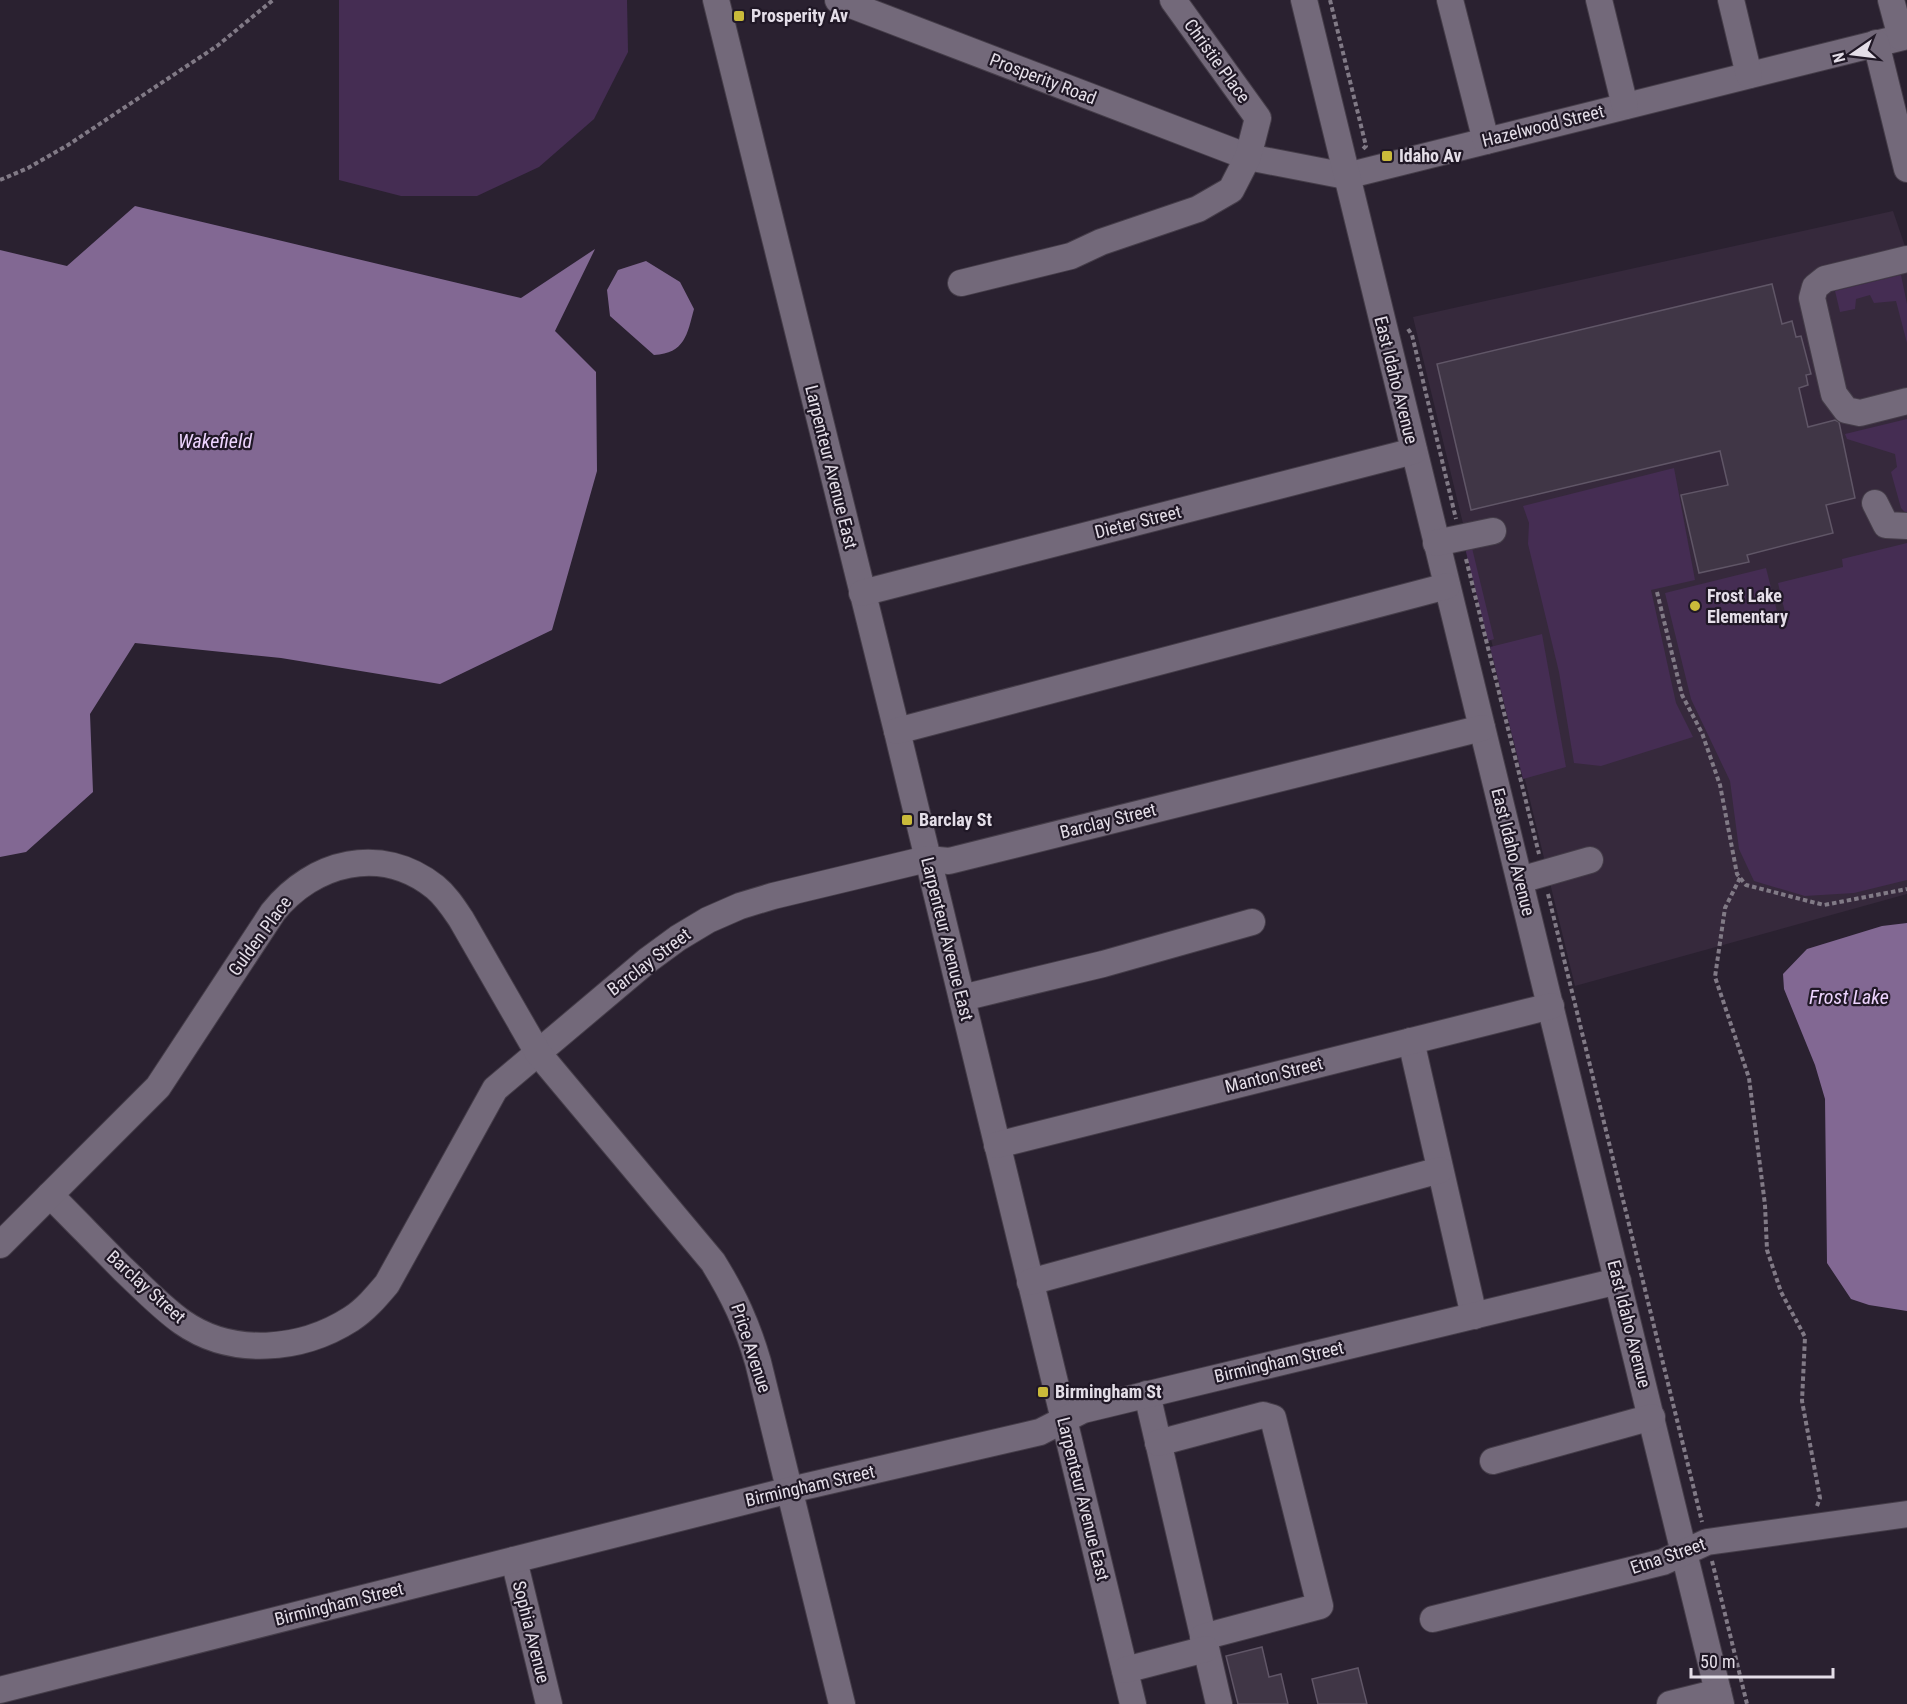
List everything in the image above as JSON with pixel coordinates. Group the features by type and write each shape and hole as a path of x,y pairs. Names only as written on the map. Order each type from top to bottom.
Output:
{"street":[{"name":"Larpenteur Avenue East","path":"716,0 897,732 1133,1704"},
{"name":"Prosperity Road","path":"838,0 1248,158"},
{"name":"Christie Place","path":"1173,0 1258,118 1248,158"},
{"name":"East Idaho Avenue","path":"1304,0 1482,728 1531,876 1551,1006 1719,1698"},
{"path":"1450,0 1486,141"},
{"path":"1599,0 1625,106"},
{"path":"1731,0 1749,75"},
{"path":"1891,0 1904,37"},
{"name":"Hazelwood Street","path":"1248,158 1346,176 1904,37"},
{"path":"1876,44 1907,169"},
{"path":"961,283 1071,256 1101,242 1198,208 1231,190 1248,158"},
{"path":"1907,259 1826,279 1815,287 1812,298 1834,394 1846,410 1860,413 1907,401"},
{"name":"Dieter Street","path":"862,593 1414,451"},
{"path":"1875,503 1887,525 1907,526"},
{"path":"1436,543 1494,531"},
{"path":"897,732 1447,586"},
{"name":"Barclay Street","path":"50,1195 157,1302 183,1323 227,1342 275,1346 302,1341 328,1332 352,1318 368,1305 387,1284 495,1089 648,960 708,920 740,906 772,896 927,859 949,861 1482,728"},
{"path":"1531,876 1590,860"},
{"name":"Gulden Place","path":"0,1245 158,1087 284,898 308,879 337,867 357,863 378,863 417,876 435,887 461,919 538,1053"},
{"path":"962,998 1103,964 1252,922"},
{"name":"Manton Street","path":"997,1145 1551,1006"},
{"path":"1411,1041 1474,1316"},
{"name":"Price Avenue","path":"538,1053 713,1262 732,1292 746,1323 758,1362 842,1704"},
{"path":"1030,1282 1440,1170"},
{"name":"Birmingham Street","path":"0,1690 790,1490 1040,1432 1083,1410 1618,1281"},
{"path":"1147,1394 1219,1704"},
{"path":"1125,1670 1320,1606 1273,1418 1263,1415 1158,1443"},
{"path":"1493,1461 1652,1417"},
{"name":"Etna Street","path":"1433,1618 1662,1562 1707,1542 1907,1514"},
{"name":"Sophia Avenue","path":"514,1560 549,1704"},
{"path":"1670,1704 1719,1698"}],"path":[{"path":"0,180 28,168 78,138 217,46 273,0"},
{"path":"1330,0 1366,146 1363,149"},
{"path":"1404,321 1412,336 1461,537 1531,876 1707,1542 1747,1704"},
{"path":"1658,592 1682,694 1702,733 1720,785 1737,874 1740,878 1746,885 1824,905 1907,889"},
{"path":"1740,878 1725,908 1715,977 1749,1078 1765,1205 1767,1250 1781,1293 1804,1337 1802,1401 1820,1498 1815,1512"}],"shaded area":[{"path":"339,0 627,0 628,52 594,119 539,167 477,196 401,196 339,180"},
{"name":"Frost Lake Elementary","path":"1893,211 1907,252 1907,894 1575,986 1413,317"},
{"path":"1901,275 1907,304 1907,343 1896,301 1874,303 1870,295 1856,299 1855,309 1840,312 1835,291"},
{"path":"1907,419 1907,514 1901,508 1891,472 1897,467 1895,454 1847,439 1845,434"},
{"path":"1674,468 1695,580 1651,590 1676,703 1693,737 1601,766 1574,763 1559,672 1528,544 1529,523 1523,506"},
{"path":"1907,543 1907,880 1854,893 1805,896 1754,881 1739,849 1730,781 1691,699 1665,593 1766,568 1780,623 1787,621 1778,583 1843,567 1842,559"},
{"path":"1464,544 1472,548 1494,639 1488,641"},
{"path":"1542,634 1566,767 1523,779 1490,647"}],"water":[{"name":"Wakefield","path":"135,206 521,298 595,249 555,331 596,372 597,471 552,630 440,684 281,658 135,643 90,714 93,792 26,852 0,857 0,250 67,266"},
{"path":"646,261 680,282 694,309 683,341 672,351 664,354 654,355 610,316 607,290 618,270"},
{"name":"Frost Lake","path":"1907,923 1907,1311 1869,1305 1851,1299 1827,1263 1825,1099 1815,1065 1784,989 1783,974 1807,949 1882,926"}],"building":[{"name":"Frost Lake Elementary","path":"1772,284 1782,324 1792,321 1796,337 1801,336 1811,374 1806,375 1808,385 1799,388 1808,427 1835,420 1839,422 1855,498 1826,505 1833,533 1747,555 1749,562 1699,573 1681,495 1728,485 1720,451 1471,510 1437,364"},
{"path":"1262,1647 1269,1677 1281,1674 1288,1704 1238,1704 1226,1656"},
{"path":"1358,1668 1367,1704 1318,1704 1312,1679"}],"place":[{"name":"Prosperity Av","path":"739,16"},
{"name":"Idaho Av","path":"1387,156"},
{"name":"Frost Lake Elementary","path":"1695,606"},
{"name":"Barclay St","path":"907,820"},
{"name":"Birmingham St","path":"1043,1392"}]}
